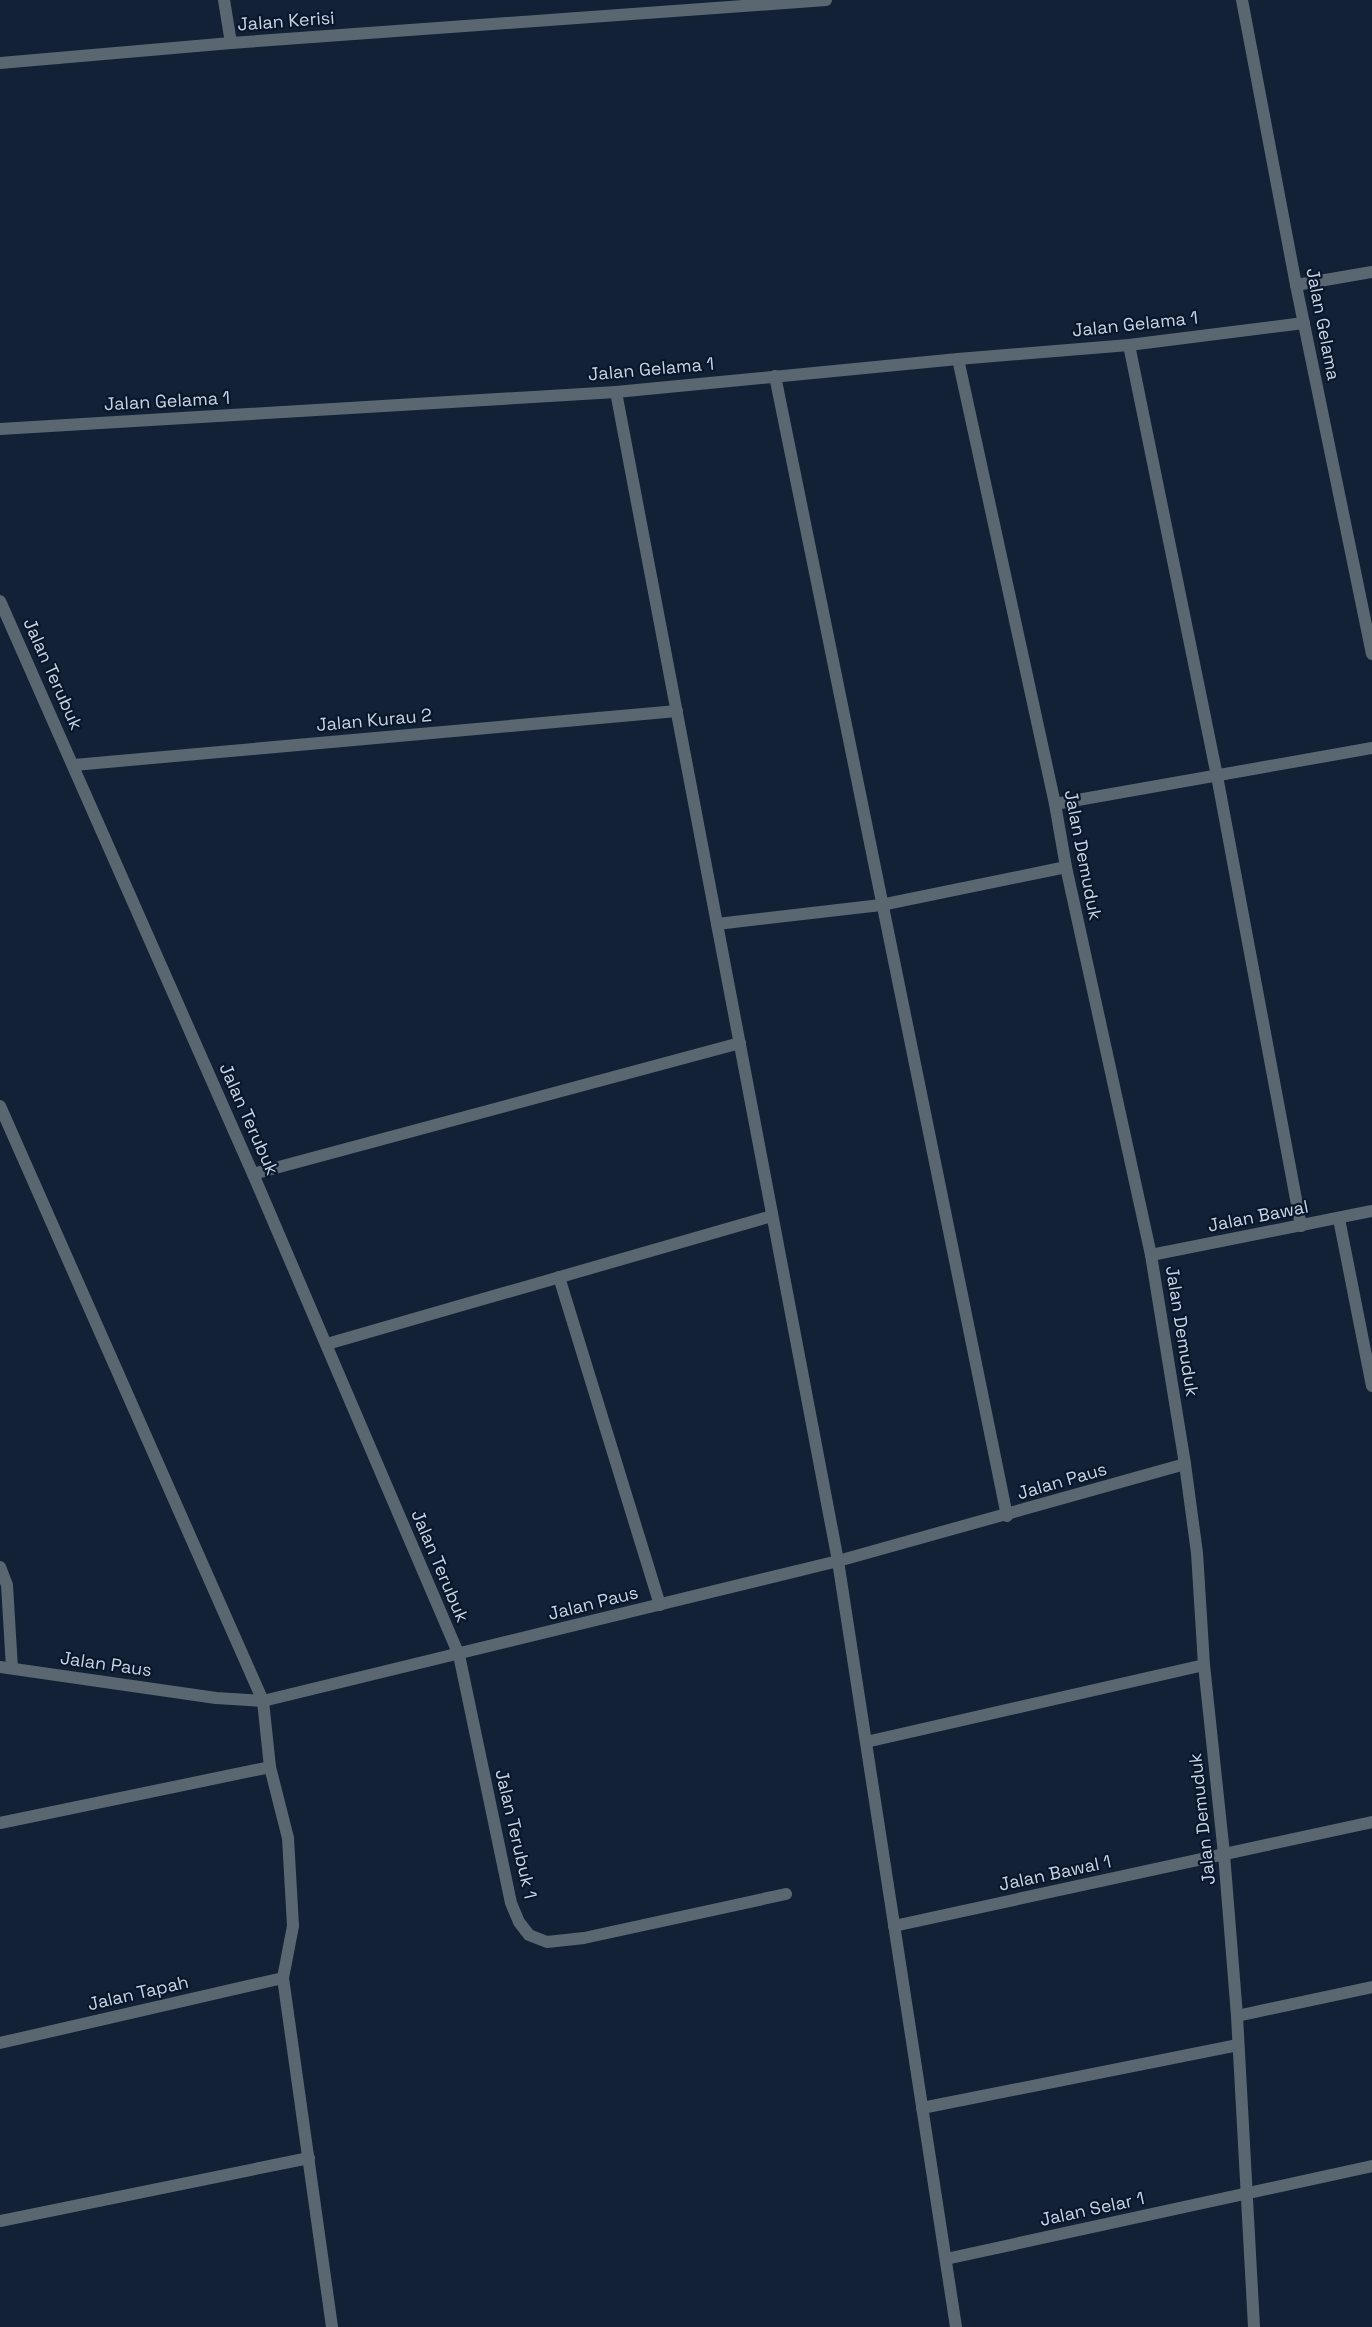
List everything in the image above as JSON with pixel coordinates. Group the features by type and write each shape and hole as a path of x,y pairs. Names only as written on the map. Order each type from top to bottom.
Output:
{"street":[{"path":"224,0 231,43"},
{"name":"Jalan Kerisi","path":"0,63 231,43 826,0"},
{"name":"Jalan Gelama","path":"1242,0 1296,285 1372,654"},
{"path":"1296,285 1372,272"},
{"name":"Jalan Gelama 1","path":"0,429 616,392 958,358 1129,345 1304,323"},
{"path":"1129,345 1217,776 1301,1226"},
{"name":"Jalan Demuduk","path":"958,358 1151,1255 1185,1464 1197,1553 1204,1665 1224,1854 1237,2016 1254,2327"},
{"path":"775,376 1007,1516"},
{"path":"616,392 838,1561 956,2327"},
{"name":"Jalan Terubuk","path":"0,601 253,1174 459,1655"},
{"name":"Jalan Kurau 2","path":"74,765 677,711"},
{"path":"1055,804 1372,748"},
{"path":"717,924 881,905 1066,867"},
{"path":"253,1174 740,1043"},
{"path":"0,1106 263,1701 270,1767 288,1838 293,1926 284,1978 332,2327"},
{"name":"Jalan Bawal","path":"1151,1255 1372,1211"},
{"path":"327,1344 772,1216"},
{"path":"1339,1219 1372,1386"},
{"path":"559,1277 660,1605"},
{"name":"Jalan Paus","path":"6,1667 216,1698 263,1701 838,1561 1007,1516 1185,1464"},
{"path":"0,1568 7,1585 6,1667"},
{"name":"Jalan Terubuk 1","path":"459,1655 511,1903 519,1922 529,1935 547,1942 584,1938 786,1894"},
{"path":"866,1742 1204,1665"},
{"path":"0,1823 270,1767"},
{"name":"Jalan Bawal 1","path":"894,1926 1372,1822"},
{"name":"Jalan Tapah","path":"0,2043 284,1978"},
{"path":"1237,2016 1372,1987"},
{"path":"922,2108 1238,2045"},
{"path":"0,2221 309,2158"},
{"name":"Jalan Selar 1","path":"946,2259 1372,2166"}]}
